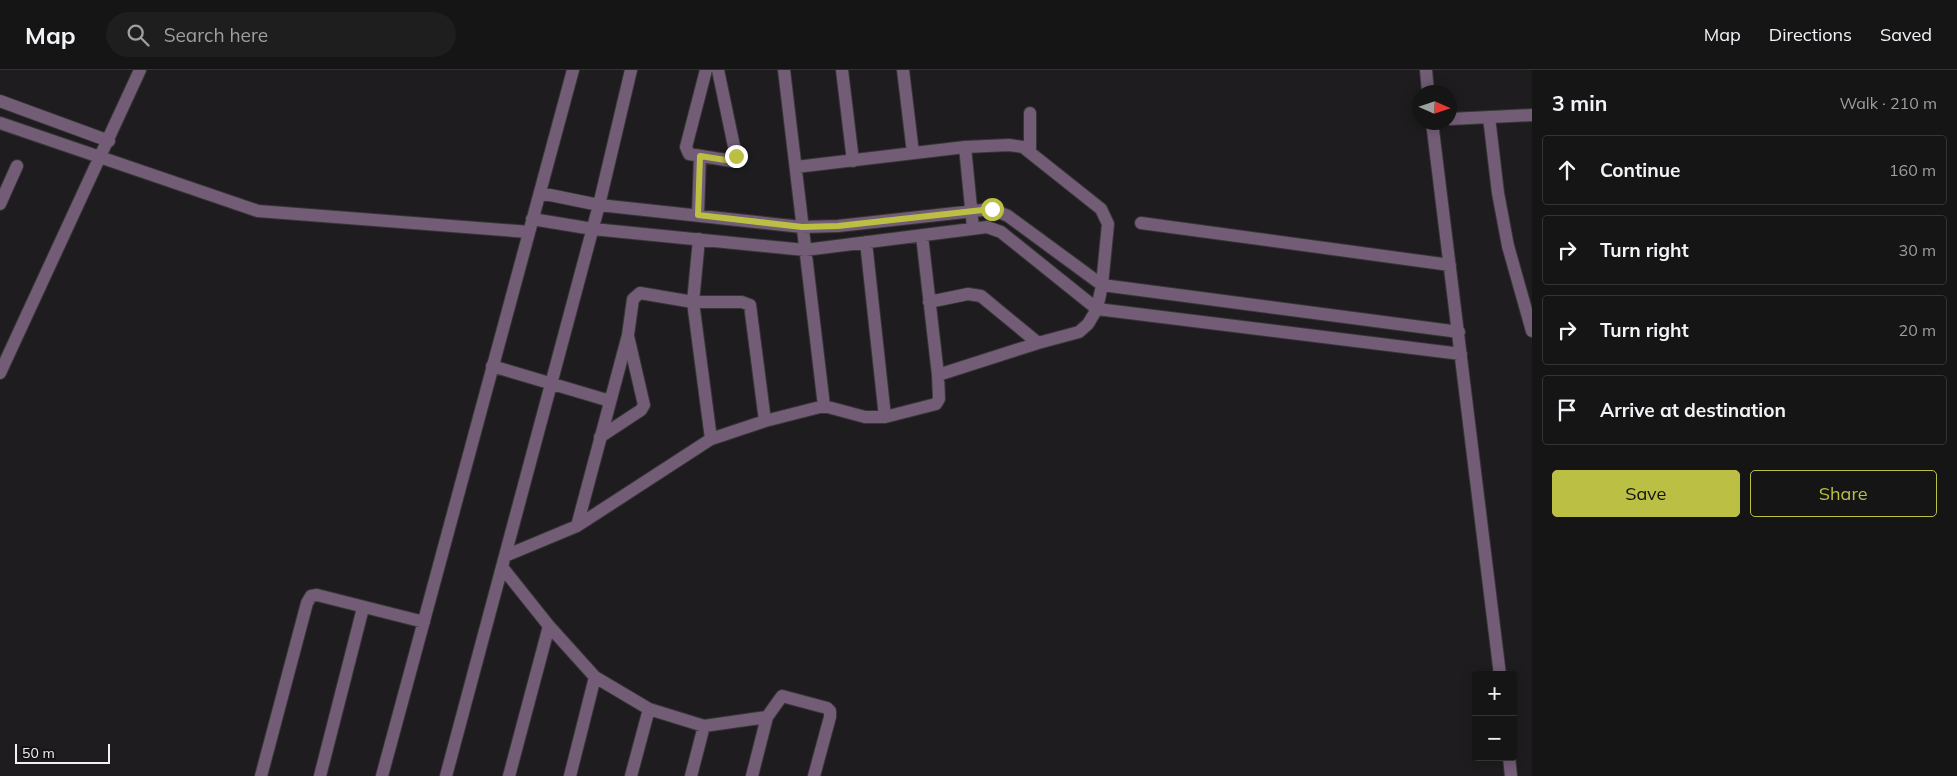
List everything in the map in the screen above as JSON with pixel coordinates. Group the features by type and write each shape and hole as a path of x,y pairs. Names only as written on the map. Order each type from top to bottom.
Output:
{"street":[{"path":"0,374 140,70"},
{"path":"382,776 573,70"},
{"path":"446,776 593,229 631,70"},
{"path":"706,70 686,147 689,154 732,161 736,156 718,70"},
{"path":"784,70 824,406"},
{"path":"842,70 853,161"},
{"path":"903,70 913,153"},
{"path":"1426,70 1427,85"},
{"path":"0,101 108,141"},
{"path":"1030,113 1030,151"},
{"path":"1457,119 1532,115"},
{"path":"1489,117 1498,192 1508,246 1532,331"},
{"path":"0,123 100,159 258,211 593,229 805,250 973,228 987,228 1001,232 1103,310 1461,354"},
{"path":"1433,130 1500,671"},
{"path":"796,167 965,147 1010,145 1023,147 1101,209 1106,216 1108,224 1107,286 1103,310 1079,332 1038,342 938,375"},
{"path":"965,147 973,228"},
{"path":"698,215 700,156"},
{"path":"1,198 17,166"},
{"path":"540,193 599,205 802,227 838,226 992,209 1008,216 1107,286 1459,332"},
{"path":"1141,222 1450,265"},
{"path":"503,561 578,526 711,439 765,420 824,406 865,417 885,417 938,402 938,375 922,236"},
{"path":"699,239 693,302 711,439"},
{"path":"866,242 885,417"},
{"path":"578,526 628,335 633,299 636,295 640,293 693,302 742,302 750,305 765,420"},
{"path":"929,302 968,294 981,296 1038,342"},
{"path":"1373,343 1375,321"},
{"path":"600,437 640,410 644,405 628,335"},
{"path":"492,366 610,401"},
{"path":"503,561 549,626 595,677 649,709 704,726 767,717"},
{"path":"261,776 307,603 311,596 317,595 424,622"},
{"path":"320,776 363,608"},
{"path":"509,776 549,626"},
{"path":"570,776 595,677"},
{"path":"752,776 767,717 782,696 827,708 830,712 814,776"},
{"path":"631,776 649,709"},
{"path":"691,776 704,726"},
{"path":"1509,761 1511,776"}],"route":[{"path":"736,156 732,161 700,156 698,215 802,227 838,226 977,209 992,209"}]}
